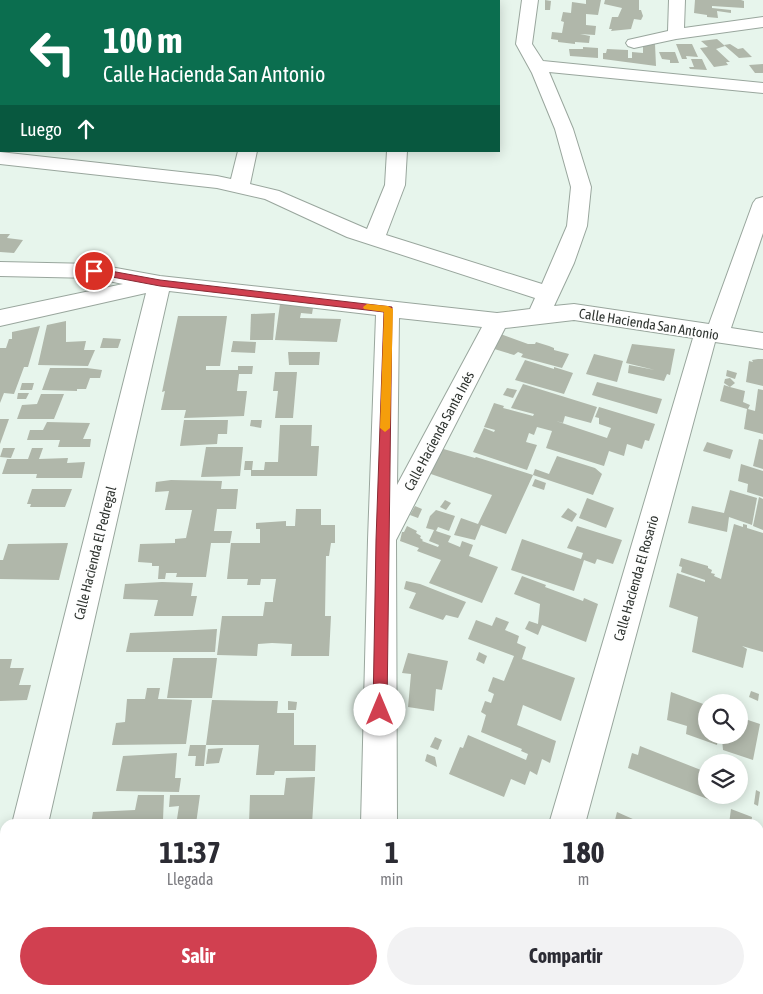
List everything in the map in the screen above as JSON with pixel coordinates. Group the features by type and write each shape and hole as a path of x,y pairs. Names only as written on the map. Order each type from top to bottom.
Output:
{"street":[{"path":"530,0 524,44 564,129 581,187 578,226 564,263 539,316"},
{"path":"676,34 678,0"},
{"path":"634,43 676,34 763,22"},
{"path":"536,66 763,88"},
{"path":"239,187 248,152"},
{"path":"374,238 395,185 397,152"},
{"path":"0,158 217,182 272,195 354,232 548,294"},
{"name":"Calle Hacienda El Rosario","path":"568,819 712,334 763,203"},
{"path":"0,269 94,271 160,283"},
{"name":"Calle Hacienda San Antonio","path":"0,318 160,283 497,321 574,312 763,341"},
{"name":"Calle Hacienda El Pedregal","path":"31,819 160,283"},
{"path":"379,819 382,540 388,309"},
{"name":"Calle Hacienda Santa Inés","path":"382,540 497,321"}],"building":[{"path":"545,0 551,1 550,10 545,10"},
{"path":"586,0 601,0 598,15 586,14 586,25 596,26 595,35 580,34 590,36 589,43 575,42 575,44 558,42 558,40 551,39 552,32 562,33 564,22 561,21 563,12 571,13 572,2 586,4"},
{"path":"605,0 639,0 639,10 641,10 643,16 641,20 634,19 631,29 611,31 612,29 609,29 612,17 618,17 622,8 604,4"},
{"path":"695,0 741,0 744,1 744,8 712,6 712,8 731,10 731,13 717,11 718,18 707,17 707,15 694,13"},
{"path":"717,39 725,46 716,49 730,62 726,62 728,65 714,67 700,48 708,47 701,41"},
{"path":"655,44 656,66 603,59 603,53 606,53 607,49 628,50 628,58 632,58 632,52 643,53 643,45"},
{"path":"676,44 692,44 698,57 686,56 687,59 682,59"},
{"path":"730,44 738,49 743,48 752,57 739,58 724,45"},
{"path":"583,47 598,48 598,58 570,56 569,49 583,49"},
{"path":"659,52 675,52 679,63 670,63 670,60 662,59"},
{"path":"691,59 702,59 707,70 690,69 689,67 694,67"},
{"path":"763,64 763,73 755,73 749,65"},
{"path":"0,234 10,234 7,238 23,240 14,253 0,252"},
{"path":"280,304 313,308 312,314 301,313 300,318 341,319 337,342 275,340"},
{"path":"275,313 273,340 250,340 251,314"},
{"path":"178,316 227,316 220,366 206,366 206,370 238,370 238,366 253,366 252,374 239,374 237,391 247,391 244,416 184,418 186,410 161,410 165,391 162,392"},
{"path":"66,321 66,342 86,341 84,350 95,350 88,366 38,365 47,325"},
{"path":"40,326 28,367 24,367 14,394 4,393 0,403 0,348 6,348 9,339 12,339 12,332"},
{"path":"498,333 528,344 535,344 536,342 569,354 562,368 521,357 523,354 518,352 514,355 491,348"},
{"path":"103,338 121,339 118,348 100,348"},
{"path":"233,341 256,342 255,353 231,352"},
{"path":"632,344 675,349 670,375 667,374 664,381 628,373 629,365 655,370 626,363"},
{"path":"288,352 320,352 319,365 289,365"},
{"path":"594,354 623,361 617,382 586,374"},
{"path":"763,359 763,386 746,382 749,361 753,362 752,360"},
{"path":"525,360 573,373 564,394 515,380"},
{"path":"50,368 102,370 100,378 90,378 86,389 77,389 77,391 42,390"},
{"path":"727,370 737,373 735,379 726,376"},
{"path":"275,372 297,372 293,418 275,418 278,391 273,391"},
{"path":"730,378 735,383 730,387 724,383 725,379"},
{"path":"597,382 662,399 657,414 592,395"},
{"path":"22,383 34,383 32,390 20,390"},
{"path":"523,384 597,407 591,423 565,416 563,423 556,421 607,438 611,428 599,424 599,418 595,417 599,407 655,424 649,441 645,440 642,449 627,444 624,456 609,451 604,466 546,448 552,431 537,427 534,435 529,433 526,442 537,445 527,470 473,452 484,428 494,432 495,430 484,427 494,403 504,406 503,408 533,416 534,414 511,408"},
{"path":"724,385 745,391 743,402 750,405 748,409 755,411 758,389 763,390 763,434 744,429 747,409 720,401"},
{"path":"507,388 517,390 513,398 503,395"},
{"path":"18,393 29,393 26,399 17,399"},
{"path":"41,394 64,394 54,419 17,419 22,405 37,404"},
{"path":"0,419 9,419 0,444"},
{"path":"184,420 228,420 227,434 218,434 217,444 180,446"},
{"path":"251,420 262,420 261,428 250,426"},
{"path":"47,422 90,423 83,439 91,439 90,447 58,447 60,440 27,440 30,430 43,430"},
{"path":"280,425 312,425 311,446 319,446 317,476 251,476 251,470 244,470 245,461 253,461 252,470 264,470 265,462 278,462"},
{"path":"759,439 763,440 763,469 753,466"},
{"path":"707,442 733,450 730,459 703,451"},
{"path":"206,447 243,447 240,476 201,477"},
{"path":"3,448 15,448 11,458 0,457"},
{"path":"32,448 43,448 39,459 68,458 67,463 85,462 82,478 36,478 37,474 2,474 7,459 28,459"},
{"path":"440,448 533,475 506,534 481,525 475,540 454,535 461,518 478,524 492,495 428,473"},
{"path":"557,456 595,468 602,474 593,495 533,475 535,469 549,474"},
{"path":"741,464 763,471 763,497 747,492 748,484 738,481"},
{"path":"535,479 546,483 544,490 532,486"},
{"path":"171,480 222,481 221,489 238,489 236,509 217,509 214,531 232,531 230,543 211,543 206,577 176,577 177,573 166,573 165,579 158,579 159,566 152,566 152,563 138,562 140,544 175,543 175,539 186,538 192,510 165,510 169,491 155,492 156,482"},
{"path":"32,489 72,489 65,507 30,507 31,504 27,504"},
{"path":"730,490 757,498 752,525 729,517 727,532 688,523 692,506 724,513"},
{"path":"759,497 763,499 763,530 753,526"},
{"path":"587,498 614,508 606,528 579,518"},
{"path":"445,500 451,503 446,510 440,507"},
{"path":"415,506 422,509 418,518 410,515"},
{"path":"568,508 577,514 572,522 561,517"},
{"path":"296,509 321,509 321,525 335,525 335,543 331,543 329,556 326,556 325,616 331,616 329,656 291,656 292,644 272,643 258,644 257,656 217,655 222,616 263,616 265,602 273,602 276,579 261,579 260,585 247,585 248,579 227,579 231,543 260,543 260,529 256,529 256,523 286,521 286,526 295,526"},
{"path":"436,510 455,516 449,531 438,527 436,531 451,536 448,542 460,547 462,541 473,545 469,556 498,567 482,603 429,583 441,560 417,551 419,548 400,541 402,532 404,532 407,526 417,531 416,533 421,536 422,541 438,547 439,545 429,541 434,530 426,528 430,516"},
{"path":"734,524 743,527 743,524 747,525 747,528 763,533 763,652 742,646 747,649 743,668 692,652 698,617 669,607 677,573 705,582 705,580 681,572 682,567 679,566 681,558 708,566 712,570 711,573 715,574 714,576 721,579"},
{"path":"577,526 622,540 613,564 597,559 595,564 584,560 574,591 511,570 522,539 581,559 583,553 567,548"},
{"path":"68,543 59,580 0,579 0,560 3,560 8,544"},
{"path":"522,576 583,601 584,598 598,604 586,642 542,625 538,635 525,629 529,621 538,624 540,604 514,594"},
{"path":"406,581 420,584 466,602 458,618 446,615 443,620 409,608 416,593 404,589"},
{"path":"193,583 191,596 197,596 193,616 154,616 158,600 123,599 125,584"},
{"path":"496,617 509,622 505,630 519,636 517,643 526,647 522,659 575,678 561,721 523,705 517,725 556,741 550,763 542,759 537,775 530,771 525,785 511,779 504,797 449,774 460,747 463,748 468,735 526,760 528,754 521,751 522,749 481,732 486,715 481,712 485,701 491,703 494,694 488,691 493,677 504,681 514,656 468,639 476,620 492,626"},
{"path":"217,629 215,652 126,652 130,633"},
{"path":"479,652 487,656 484,664 476,660"},
{"path":"408,653 448,661 442,690 436,689 434,711 408,707 411,674 402,673"},
{"path":"173,658 217,658 212,698 167,698"},
{"path":"0,659 12,659 10,668 24,668 19,685 31,685 27,700 0,701"},
{"path":"147,688 160,688 158,699 192,700 186,744 112,745 116,723 125,722 127,699 145,699"},
{"path":"751,691 759,694 758,701 749,697"},
{"path":"671,692 698,702 698,738 686,734 687,726 667,720"},
{"path":"212,700 278,701 277,713 294,713 294,745 316,745 315,771 275,771 274,775 256,775 259,745 206,745"},
{"path":"288,701 297,702 296,710 288,710"},
{"path":"748,720 760,724 753,760 748,758 748,754 735,754 723,750 722,744 748,744"},
{"path":"435,737 442,740 438,750 430,747"},
{"path":"190,745 206,745 204,766 195,766 196,756 188,756"},
{"path":"640,746 698,769 698,795 628,768 632,753 638,755"},
{"path":"223,748 219,763 206,764 208,749"},
{"path":"177,753 175,778 181,778 179,792 116,791 123,756"},
{"path":"427,754 435,757 437,767 425,761"},
{"path":"315,777 312,819 249,819 250,795 284,795 286,778"},
{"path":"756,790 760,792 758,806 754,804"},
{"path":"138,795 164,795 163,819 92,819 93,812 135,810"},
{"path":"170,795 200,795 197,819 177,819 179,806 169,807"},
{"path":"731,809 752,817 752,819 730,819"},
{"path":"617,812 633,819 615,819"}],"slow traffic":[{"path":"367,307 388,309 385,428"}],"route":[{"path":"94,271 160,283 388,309 380,710"}]}
